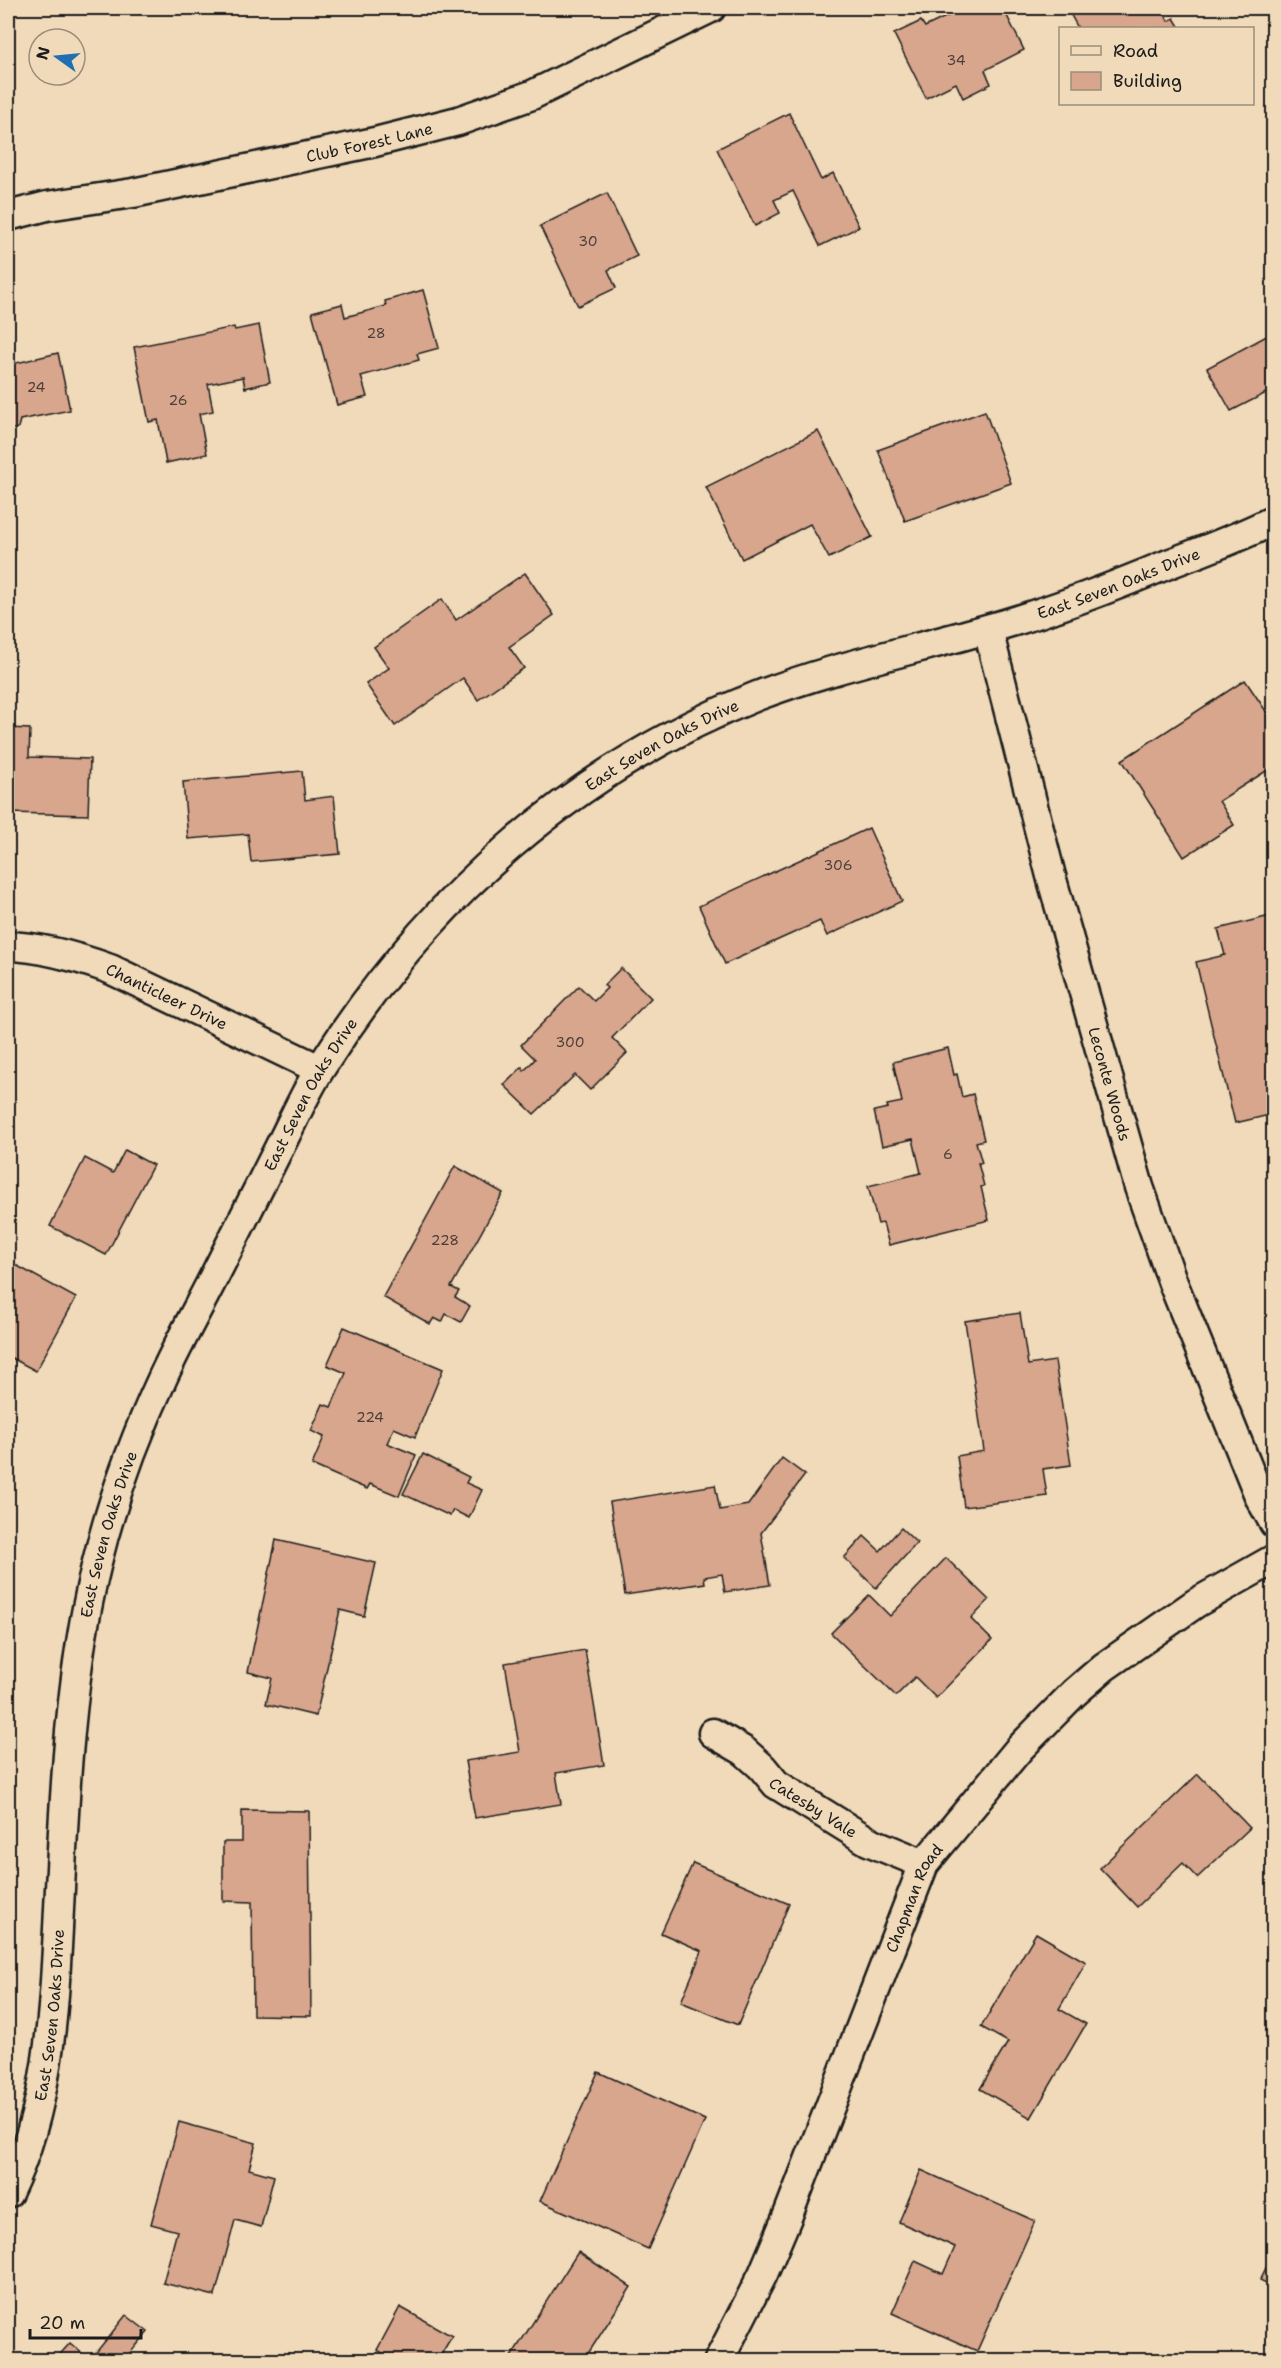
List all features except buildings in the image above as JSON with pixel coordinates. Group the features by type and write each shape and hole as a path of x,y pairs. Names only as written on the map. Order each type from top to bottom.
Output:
{"street":[{"name":"Club Forest Lane","path":"8,216 47,206 133,193 458,122 532,95 711,8"},
{"name":"East Seven Oaks Drive","path":"8,2193 33,2127 46,2064 55,1980 66,1771 76,1677 87,1607 105,1534 127,1463 162,1378 320,1069 396,961 471,879 535,823 605,775 673,736 753,698 829,671 987,630 1120,584 1274,520"},
{"name":"Leconte Woods","path":"987,630 1051,876 1139,1187 1173,1283 1260,1498 1274,1523"},
{"name":"Chanticleer Drive","path":"8,946 30,947 85,960 110,969 320,1069"},
{"name":"Chapman Road","path":"719,2361 763,2274 789,2215 924,1864 1019,1749 1074,1693 1104,1667 1196,1602 1274,1559"},
{"name":"Catesby Vale","path":"714,1733 744,1751 776,1784 785,1790 868,1841 924,1864"}]}
